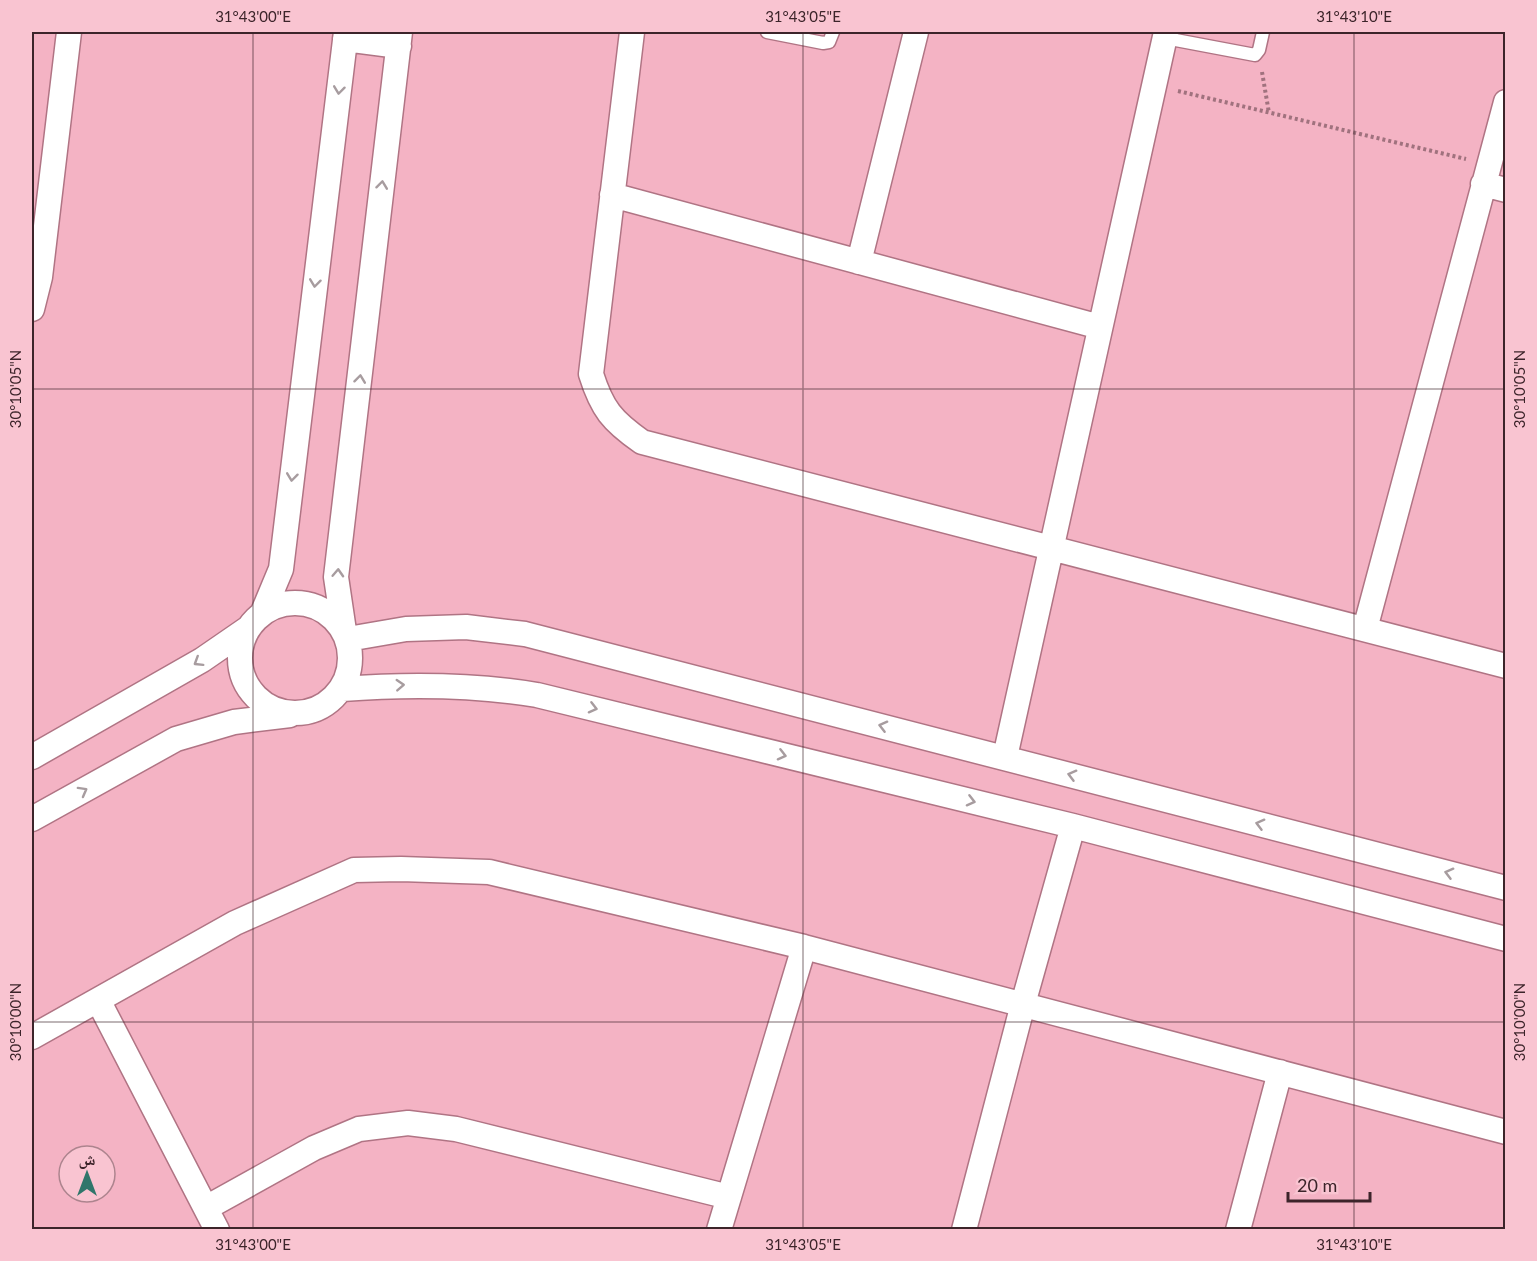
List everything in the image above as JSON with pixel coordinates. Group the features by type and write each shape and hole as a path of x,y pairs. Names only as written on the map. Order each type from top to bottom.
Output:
{"street":[{"path":"32,309 40,277 69,32"},
{"path":"632,32 591,374 600,402 617,425 642,442 1506,666"},
{"path":"859,262 916,32"},
{"path":"32,819 176,739 234,722 295,714 313,711 329,703 342,689 349,673 351,656 336,577 399,38 345,35 280,568 239,651 241,675 253,695 272,709 295,714"},
{"path":"1005,757 1165,35"},
{"path":"1365,629 1493,180 1506,102"},
{"path":"612,195 1100,327"},
{"path":"32,757 193,666 284,603 307,604 328,613 346,635"},
{"path":"346,635 406,629 466,627 525,634 1506,888"},
{"path":"342,689 447,685 492,688 537,695 1073,826 1506,939"},
{"path":"964,1230 1023,1004 1073,826"},
{"path":"32,1037 235,923 354,870 401,868 489,872 804,946 1506,1132"},
{"path":"719,1230 804,946"},
{"path":"98,1000 217,1230"},
{"path":"1238,1230 1280,1072"},
{"path":"206,1208 314,1148 359,1129 408,1123 456,1129 729,1197"}],"lane":[{"path":"767,32 823,43 832,38 833,32"},
{"path":"1165,35 1255,55 1259,50 1263,32"}],"path":[{"path":"1255,55 1263,73 1269,113"},
{"path":"1154,86 1269,113 1493,180"}]}
